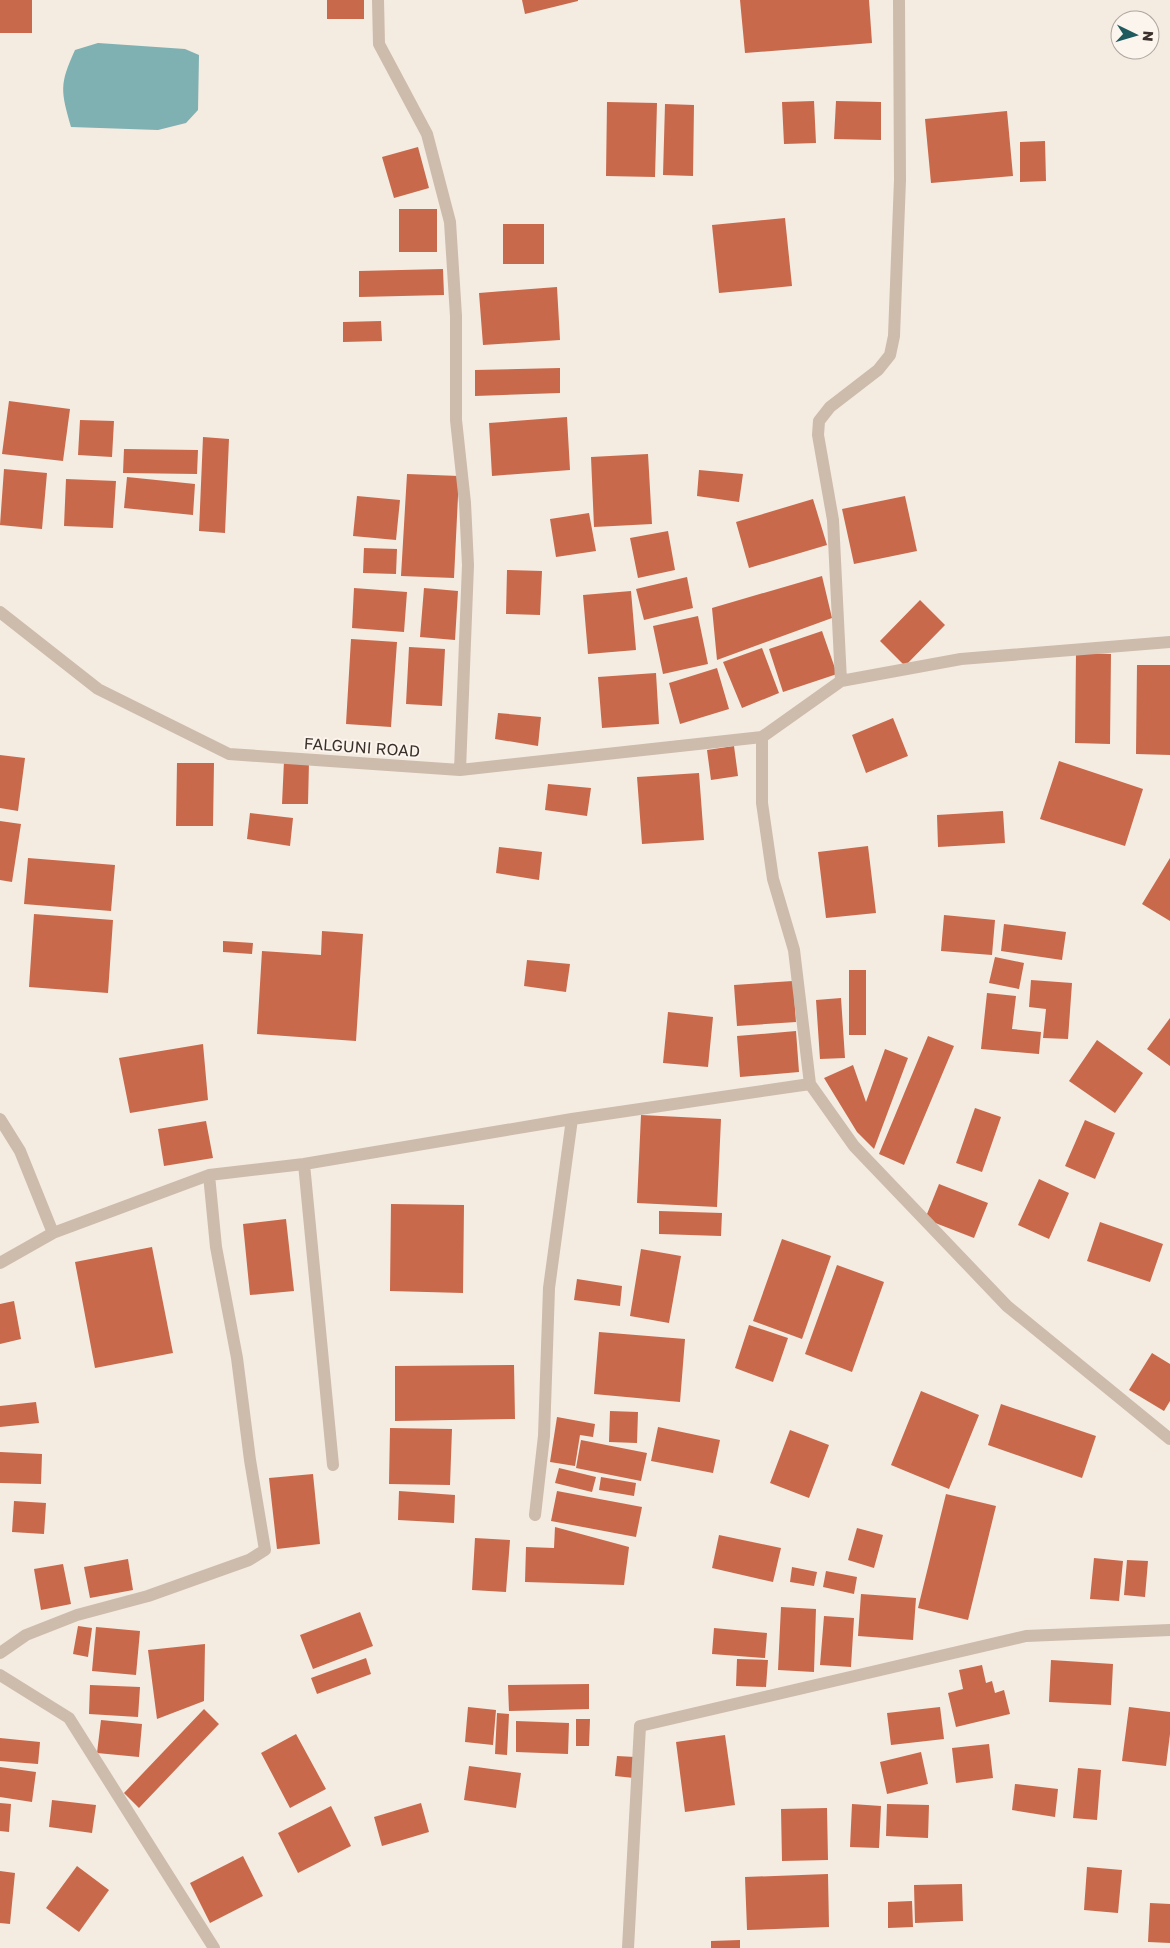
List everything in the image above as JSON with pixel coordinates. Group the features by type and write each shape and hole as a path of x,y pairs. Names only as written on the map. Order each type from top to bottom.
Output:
{"street":[{"path":"378,0 378,44 427,134 450,222 456,316 456,420 466,503 468,565 460,770"},
{"path":"841,681 833,520 818,435 819,421 830,407 878,370 890,355 894,336 900,180 901,84 899,0"},
{"name":"FALGUNI ROAD","path":"0,612 98,689 228,754 460,770 762,737"},
{"path":"1170,642 961,659 841,681 762,737 762,803 773,879 794,950 810,1084 854,1146 1007,1306 1170,1439"},
{"path":"0,1263 53,1233 209,1175 304,1164 572,1119 810,1084"},
{"path":"0,1119 20,1151 53,1233"},
{"path":"535,1515 544,1436 549,1288 572,1119"},
{"path":"304,1164 333,1465"},
{"path":"0,1653 26,1635 78,1616 157,1593 249,1560 265,1550 236,1358 216,1246 209,1175"},
{"path":"628,1948 640,1726 1026,1636 1170,1630"},
{"path":"0,1675 69,1718 214,1948"}],"water":[{"path":"98,43 185,49 199,55 198,110 186,123 158,130 71,127 63,88 66,72 75,50"}],"building":[{"path":"0,0 32,0 32,33 0,33"},
{"path":"327,0 364,0 364,19 327,19"},
{"path":"522,0 578,0 578,1 525,14"},
{"path":"740,0 869,0 872,43 745,53"},
{"path":"814,101 816,143 784,144 782,102"},
{"path":"836,101 881,102 881,140 834,139"},
{"path":"607,102 657,103 655,177 606,176"},
{"path":"665,104 694,105 693,176 663,175"},
{"path":"1007,111 1013,176 931,183 925,119"},
{"path":"1045,141 1046,181 1020,182 1020,142"},
{"path":"418,147 429,188 394,198 382,157"},
{"path":"399,209 437,209 437,252 399,252"},
{"path":"785,218 792,286 719,293 712,225"},
{"path":"503,224 544,224 544,264 503,264"},
{"path":"443,269 444,295 359,297 359,271"},
{"path":"557,287 560,340 483,345 479,293"},
{"path":"381,321 382,341 343,342 343,322"},
{"path":"560,368 560,393 475,396 475,370"},
{"path":"9,401 70,409 63,461 2,454"},
{"path":"567,417 570,470 492,476 489,423"},
{"path":"80,420 114,421 112,457 78,455"},
{"path":"203,437 229,439 225,533 199,531"},
{"path":"124,449 198,450 197,474 123,473"},
{"path":"648,454 652,524 594,527 591,457"},
{"path":"4,469 47,473 42,529 0,525"},
{"path":"699,470 743,474 739,502 697,496"},
{"path":"407,474 459,476 454,578 401,576"},
{"path":"127,477 195,484 193,515 124,508"},
{"path":"66,479 116,481 113,528 64,526"},
{"path":"357,496 400,500 396,540 353,536"},
{"path":"905,496 917,551 854,564 842,509"},
{"path":"813,499 827,545 749,568 736,522"},
{"path":"589,513 596,551 556,557 550,519"},
{"path":"668,531 675,570 638,578 630,538"},
{"path":"364,548 397,549 396,574 363,573"},
{"path":"507,570 542,571 540,615 506,614"},
{"path":"822,576 832,618 717,660 712,608"},
{"path":"687,577 693,608 644,620 636,589"},
{"path":"354,588 407,592 404,632 352,628"},
{"path":"424,588 458,591 455,640 420,637"},
{"path":"631,591 636,650 588,654 583,595"},
{"path":"920,600 945,625 905,666 880,641"},
{"path":"698,616 708,664 663,674 653,626"},
{"path":"822,631 837,674 783,692 769,649"},
{"path":"351,639 397,642 391,727 346,724"},
{"path":"409,647 445,649 442,706 406,704"},
{"path":"762,648 779,693 742,708 723,662"},
{"path":"1076,653 1111,654 1110,744 1075,743"},
{"path":"1137,665 1170,665 1170,755 1136,754"},
{"path":"717,668 729,709 680,724 669,683"},
{"path":"656,673 659,724 602,728 598,677"},
{"path":"498,713 541,717 538,746 495,739"},
{"path":"893,718 908,756 866,773 852,735"},
{"path":"734,746 738,776 711,780 707,750"},
{"path":"0,755 25,758 18,811 0,808"},
{"path":"284,761 309,762 308,804 282,804"},
{"path":"1059,761 1143,789 1125,846 1040,819"},
{"path":"177,763 214,763 213,826 176,826"},
{"path":"699,773 704,840 642,844 637,777"},
{"path":"548,784 591,788 587,816 545,810"},
{"path":"1003,811 1005,843 938,847 937,815"},
{"path":"250,813 293,818 290,846 247,839"},
{"path":"0,821 21,824 12,882 0,880"},
{"path":"868,846 876,913 826,918 818,852"},
{"path":"499,847 542,852 539,880 496,873"},
{"path":"28,858 115,865 111,911 24,904"},
{"path":"1170,858 1170,921 1142,904"},
{"path":"34,914 113,920 108,993 29,987"},
{"path":"944,915 995,920 992,955 941,951"},
{"path":"1004,924 1066,932 1062,960 1001,951"},
{"path":"322,931 363,934 356,1041 257,1034 262,951 321,955"},
{"path":"223,941 253,943 252,954 223,952"},
{"path":"995,957 1024,963 1019,989 989,983"},
{"path":"527,960 570,964 566,992 524,986"},
{"path":"849,970 866,970 866,1035 849,1035"},
{"path":"1031,980 1072,983 1068,1039 1043,1038 1046,1009 1029,1007"},
{"path":"793,981 796,1022 737,1026 734,985"},
{"path":"987,993 1016,996 1012,1029 1041,1032 1039,1054 981,1049"},
{"path":"841,998 845,1058 820,1059 816,1000"},
{"path":"668,1012 713,1017 708,1067 663,1063"},
{"path":"1170,1018 1170,1066 1147,1049"},
{"path":"796,1031 799,1072 740,1077 737,1036"},
{"path":"928,1036 954,1046 904,1165 879,1154"},
{"path":"1097,1040 1143,1073 1115,1113 1069,1081"},
{"path":"203,1044 208,1100 130,1113 119,1058"},
{"path":"885,1049 908,1058 874,1149 857,1132 824,1078 853,1065 866,1102"},
{"path":"975,1108 1001,1117 982,1172 956,1163"},
{"path":"641,1115 721,1119 717,1207 637,1203"},
{"path":"1085,1120 1115,1133 1095,1179 1065,1166"},
{"path":"206,1121 213,1158 164,1166 158,1129"},
{"path":"1039,1179 1069,1193 1049,1239 1018,1225"},
{"path":"939,1184 988,1203 974,1238 925,1219"},
{"path":"391,1204 464,1205 463,1293 390,1291"},
{"path":"659,1211 722,1213 721,1236 659,1234"},
{"path":"286,1219 294,1291 250,1295 243,1224"},
{"path":"1100,1222 1163,1244 1150,1282 1087,1261"},
{"path":"782,1239 831,1256 802,1339 753,1321"},
{"path":"152,1247 173,1353 95,1368 75,1262"},
{"path":"641,1249 681,1256 669,1323 630,1316"},
{"path":"837,1265 884,1282 852,1372 805,1354"},
{"path":"577,1279 622,1286 620,1306 574,1300"},
{"path":"14,1301 21,1339 0,1344 0,1304"},
{"path":"749,1325 788,1338 773,1382 735,1368"},
{"path":"599,1332 685,1339 680,1402 594,1394"},
{"path":"1152,1353 1170,1364 1170,1401 1164,1411 1129,1390"},
{"path":"514,1365 515,1419 395,1421 395,1366"},
{"path":"921,1391 979,1415 949,1489 891,1465"},
{"path":"36,1402 39,1423 0,1427 0,1406"},
{"path":"1001,1404 1096,1436 1082,1478 988,1445"},
{"path":"610,1411 638,1412 637,1443 609,1442"},
{"path":"557,1417 595,1424 593,1437 580,1435 575,1466 550,1462"},
{"path":"658,1427 720,1440 713,1473 651,1461"},
{"path":"390,1428 452,1429 450,1485 389,1484"},
{"path":"790,1430 829,1445 809,1498 770,1483"},
{"path":"581,1440 647,1453 641,1481 576,1468"},
{"path":"0,1452 42,1454 41,1484 0,1483"},
{"path":"559,1468 596,1477 592,1492 555,1483"},
{"path":"313,1474 320,1544 277,1549 269,1478"},
{"path":"601,1477 636,1483 634,1496 599,1490"},
{"path":"399,1491 455,1495 454,1523 398,1520"},
{"path":"557,1491 642,1507 636,1537 551,1521"},
{"path":"946,1494 996,1506 968,1620 918,1608"},
{"path":"14,1501 46,1503 44,1534 12,1532"},
{"path":"555,1527 629,1547 624,1585 525,1582 526,1547 554,1548"},
{"path":"857,1528 883,1535 874,1568 848,1560"},
{"path":"719,1535 781,1548 773,1582 712,1568"},
{"path":"475,1538 510,1540 506,1592 472,1590"},
{"path":"1094,1558 1123,1561 1119,1601 1090,1599"},
{"path":"128,1559 133,1590 90,1598 84,1567"},
{"path":"1127,1560 1148,1561 1145,1597 1124,1595"},
{"path":"63,1564 71,1604 41,1610 34,1569"},
{"path":"792,1567 817,1572 814,1586 790,1582"},
{"path":"826,1571 857,1577 854,1594 823,1587"},
{"path":"861,1594 916,1598 913,1640 858,1636"},
{"path":"781,1607 816,1609 814,1672 778,1670"},
{"path":"360,1612 373,1646 313,1669 300,1635"},
{"path":"824,1616 854,1618 851,1667 820,1665"},
{"path":"78,1626 92,1628 88,1657 73,1654"},
{"path":"96,1627 140,1631 136,1675 92,1671"},
{"path":"714,1628 767,1633 765,1658 712,1654"},
{"path":"205,1644 204,1701 157,1719 148,1650"},
{"path":"366,1658 371,1674 317,1694 311,1678"},
{"path":"737,1659 768,1660 766,1687 736,1686"},
{"path":"1051,1660 1113,1664 1111,1705 1049,1702"},
{"path":"982,1665 986,1683 992,1681 995,1693 1004,1690 1010,1714 956,1727 948,1693 963,1689 959,1670"},
{"path":"589,1684 589,1709 509,1711 508,1685"},
{"path":"90,1685 140,1687 138,1717 89,1714"},
{"path":"468,1707 496,1710 493,1745 465,1742"},
{"path":"940,1707 944,1739 891,1745 887,1713"},
{"path":"1129,1707 1170,1712 1170,1734 1166,1766 1122,1761"},
{"path":"204,1709 219,1724 139,1808 124,1793"},
{"path":"497,1713 509,1714 507,1755 495,1754"},
{"path":"576,1719 590,1719 589,1746 576,1746"},
{"path":"101,1720 142,1724 139,1757 97,1753"},
{"path":"516,1721 569,1723 568,1754 516,1752"},
{"path":"296,1734 326,1789 290,1808 261,1753"},
{"path":"725,1735 735,1805 685,1812 676,1742"},
{"path":"0,1738 40,1742 38,1764 0,1761"},
{"path":"989,1744 993,1778 956,1783 952,1748"},
{"path":"921,1752 928,1784 887,1794 880,1762"},
{"path":"617,1756 635,1757 634,1778 615,1776"},
{"path":"469,1766 521,1773 516,1808 464,1800"},
{"path":"0,1767 36,1772 32,1802 0,1797"},
{"path":"1078,1768 1101,1770 1097,1820 1073,1818"},
{"path":"1015,1784 1058,1789 1055,1817 1012,1810"},
{"path":"52,1800 96,1805 92,1833 49,1827"},
{"path":"0,1803 11,1804 9,1832 0,1831"},
{"path":"421,1803 429,1832 382,1846 374,1817"},
{"path":"852,1804 881,1806 879,1848 850,1847"},
{"path":"887,1804 929,1805 928,1838 886,1836"},
{"path":"331,1806 351,1846 298,1873 278,1833"},
{"path":"827,1808 828,1860 782,1861 781,1809"},
{"path":"243,1856 263,1896 210,1923 190,1883"},
{"path":"77,1866 109,1890 79,1932 46,1908"},
{"path":"1087,1867 1122,1870 1118,1913 1084,1910"},
{"path":"0,1871 15,1873 10,1924 0,1923"},
{"path":"828,1874 829,1927 747,1930 745,1877"},
{"path":"962,1884 963,1921 915,1923 914,1885"},
{"path":"912,1901 913,1927 888,1928 888,1902"},
{"path":"1150,1903 1170,1904 1170,1943 1148,1942"},
{"path":"740,1940 740,1948 711,1948 711,1941"}]}
